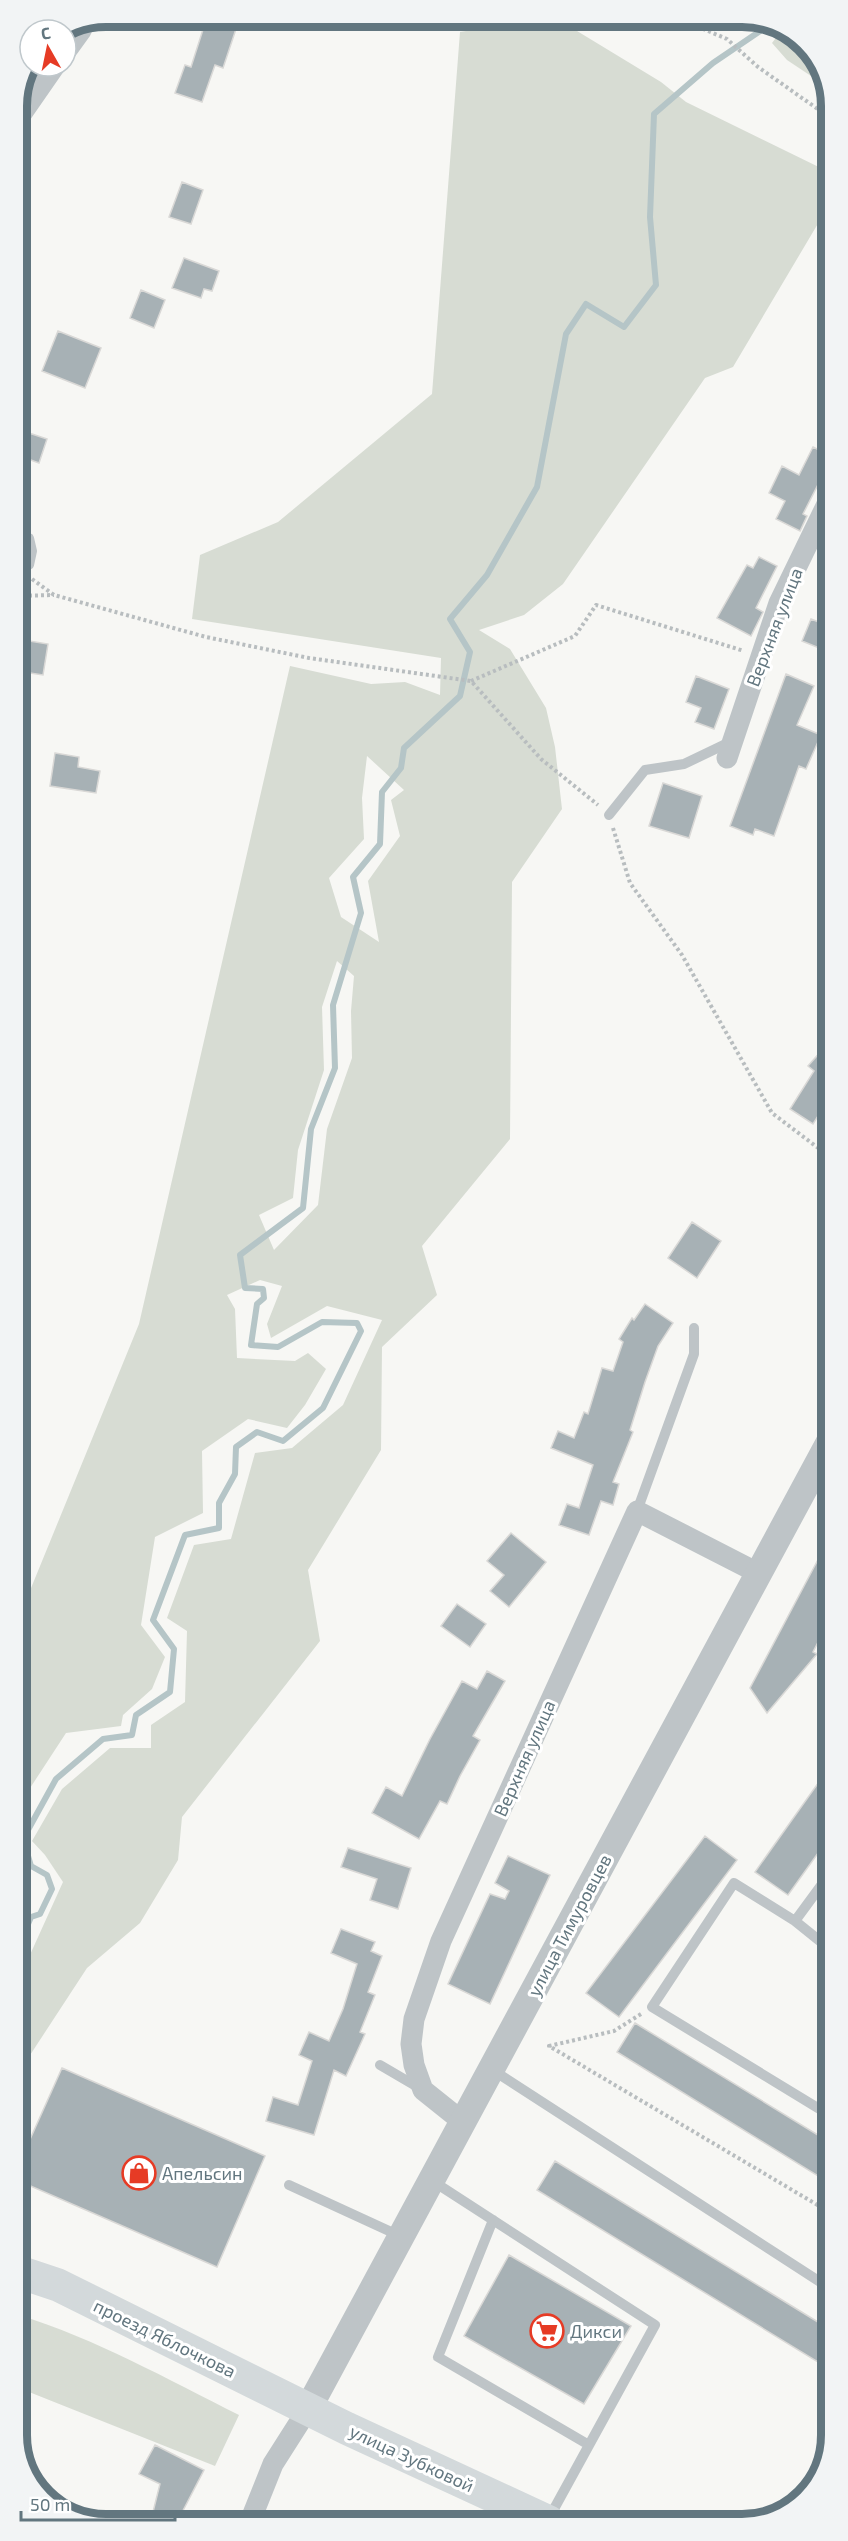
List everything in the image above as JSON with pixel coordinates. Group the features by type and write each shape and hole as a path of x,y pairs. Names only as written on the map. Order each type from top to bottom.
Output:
{"main road":[{"name":"проезд Яблочкова","path":"27,2275 58,2285 111,2310 308,2409"},
{"name":"улица Зубковой","path":"308,2409 531,2514"}],"street":[{"path":"28,99 43,78"},
{"name":"Верхняя улица","path":"729,750 779,603 821,516"},
{"name":"улица Тимуровцев","path":"308,2409 821,1457"},
{"path":"638,1511 759,1573"},
{"name":"Верхняя улица","path":"423,2090 414,2065 411,2044 414,2019 441,1941 638,1511"},
{"path":"423,2090 463,2122"},
{"path":"253,2514 273,2464 308,2409"}],"lane":[{"path":"27,538 32,551 27,566"},
{"path":"609,815 645,770 684,764 729,750"},
{"path":"638,1511 694,1354 694,1328"},
{"path":"821,1942 795,1921 734,1883 652,2007 821,2110"},
{"path":"795,1921 821,1886"},
{"path":"380,2065 423,2090"},
{"path":"491,2069 821,2283"},
{"path":"431,2180 655,2325 552,2514"},
{"path":"289,2185 401,2237"},
{"path":"494,2220 438,2357 589,2445"}],"path":[{"path":"699,27 727,39 758,67 821,111"},
{"path":"27,576 54,595"},
{"path":"27,596 54,595 206,637 309,658 471,681 575,636 596,605 761,656"},
{"path":"471,681 541,759 609,815 630,883 682,955 772,1113 821,1150"},
{"path":"652,2007 614,2031 549,2046 821,2207"}],"shaded area":[{"path":"491,27 570,27 661,82 686,102 821,168 821,218 733,367 705,378 563,584 524,615 479,630 510,649 546,708 555,747 562,809 512,882 510,1139 422,1246 437,1295 382,1347 381,1450 308,1570 320,1641 182,1817 178,1860 140,1923 87,1968 27,2060 27,1961 63,1882 45,1855 32,1841 62,1789 110,1748 151,1748 151,1725 185,1702 187,1631 167,1618 194,1545 231,1539 255,1453 292,1448 343,1405 382,1320 327,1306 271,1338 267,1324 282,1286 260,1280 227,1295 235,1309 237,1358 295,1361 308,1353 326,1369 305,1405 287,1428 248,1419 202,1451 203,1513 155,1537 141,1625 165,1657 152,1689 123,1715 121,1726 66,1733 27,1793 27,1605 29,1593 139,1324 290,666 371,684 405,682 440,695 441,658 192,619 200,555 278,522 432,394 460,32","holes":["367,756 404,790 391,800 400,836 368,881 379,942 341,917 329,878 364,839 362,798","337,961 354,976 351,1011 352,1058 327,1129 318,1205 274,1250 259,1215 293,1198 298,1150 324,1070 322,1007"]},
{"path":"777,36 786,40 808,62 816,79 787,60 772,43"},
{"path":"27,2318 103,2348 239,2415 215,2466 27,2391"}],"building":[{"path":"204,27 237,27 223,68 215,65 202,102 175,93 185,65 191,67"},
{"path":"182,182 203,190 191,224 169,217"},
{"path":"184,258 219,271 212,291 204,289 201,298 172,288"},
{"path":"141,290 165,300 154,328 130,318"},
{"path":"58,331 101,348 85,388 42,371"},
{"path":"27,432 47,439 39,463 27,459"},
{"path":"813,447 821,451 821,479 803,514 807,516 800,531 776,519 785,501 769,493 782,466 799,475"},
{"path":"759,557 777,566 756,608 763,612 751,636 717,618 747,565 753,568"},
{"path":"811,619 821,623 821,649 802,641"},
{"path":"27,641 48,644 43,675 27,673"},
{"path":"786,674 814,686 797,725 821,735 806,769 799,766 774,836 755,829 753,835 730,826"},
{"path":"696,676 729,689 714,729 695,722 701,708 686,702"},
{"path":"55,753 79,757 78,767 100,771 96,793 50,786"},
{"path":"663,783 702,796 689,838 649,826"},
{"path":"821,1051 821,1111 813,1124 790,1109 814,1071 808,1066"},
{"path":"692,1222 721,1241 697,1278 668,1258"},
{"path":"645,1304 673,1323 658,1346 645,1382 630,1430 633,1432 613,1482 619,1484 613,1505 601,1501 589,1535 559,1525 567,1504 579,1508 593,1465 551,1448 558,1431 574,1438 584,1412 588,1414 602,1368 613,1371 623,1342 619,1339 632,1318 634,1320"},
{"path":"511,1533 546,1562 509,1607 490,1591 504,1575 487,1561"},
{"path":"821,1554 821,1636 813,1652 817,1654 767,1713 750,1688"},
{"path":"457,1604 486,1624 470,1647 441,1626"},
{"path":"487,1671 505,1681 473,1736 480,1740 447,1804 440,1801 419,1839 372,1813 386,1787 402,1796 462,1681 477,1689"},
{"path":"821,1779 821,1849 788,1895 755,1872"},
{"path":"705,1836 737,1860 619,2017 586,1993"},
{"path":"348,1848 411,1868 398,1909 370,1900 377,1879 341,1867"},
{"path":"508,1856 550,1875 490,2004 448,1984 490,1894 505,1899 509,1891 495,1883"},
{"path":"341,1929 375,1942 371,1951 382,1956 368,1992 375,1995 360,2032 365,2034 346,2076 334,2070 314,2135 266,2121 273,2097 298,2105 312,2061 299,2055 309,2032 329,2041 343,2009 357,1964 331,1953"},
{"path":"635,2023 821,2137 821,2178 617,2052"},
{"name":"Апельсин","path":"62,2068 265,2156 217,2267 27,2184 27,2146"},
{"path":"555,2161 821,2324 821,2364 537,2190"},
{"name":"Дикси","path":"509,2255 631,2326 584,2404 464,2336"},
{"path":"155,2445 204,2470 181,2514 152,2514 160,2484 139,2474"}],"waterway":[{"path":"27,1832 56,1779 103,1739 132,1735 136,1715 170,1692 174,1649 153,1620 185,1535 219,1528 219,1503 235,1474 236,1447 257,1432 283,1441 323,1408 361,1331 357,1323 322,1322 278,1347 251,1345 257,1304 264,1298 263,1289 245,1288 240,1255 303,1208 311,1129 335,1068 333,1005 361,913 353,877 380,844 382,792 401,768 404,748 460,696 470,652 450,619 487,575 537,487 566,334 586,304 624,327 656,285 650,217 654,114 713,63 761,30"},
{"path":"27,1852 31,1866 47,1875 52,1889 40,1914 31,1917 27,1926"}],"place":[{"name":"Апельсин","path":"139,2173"},
{"name":"Дикси","path":"547,2331"}]}
